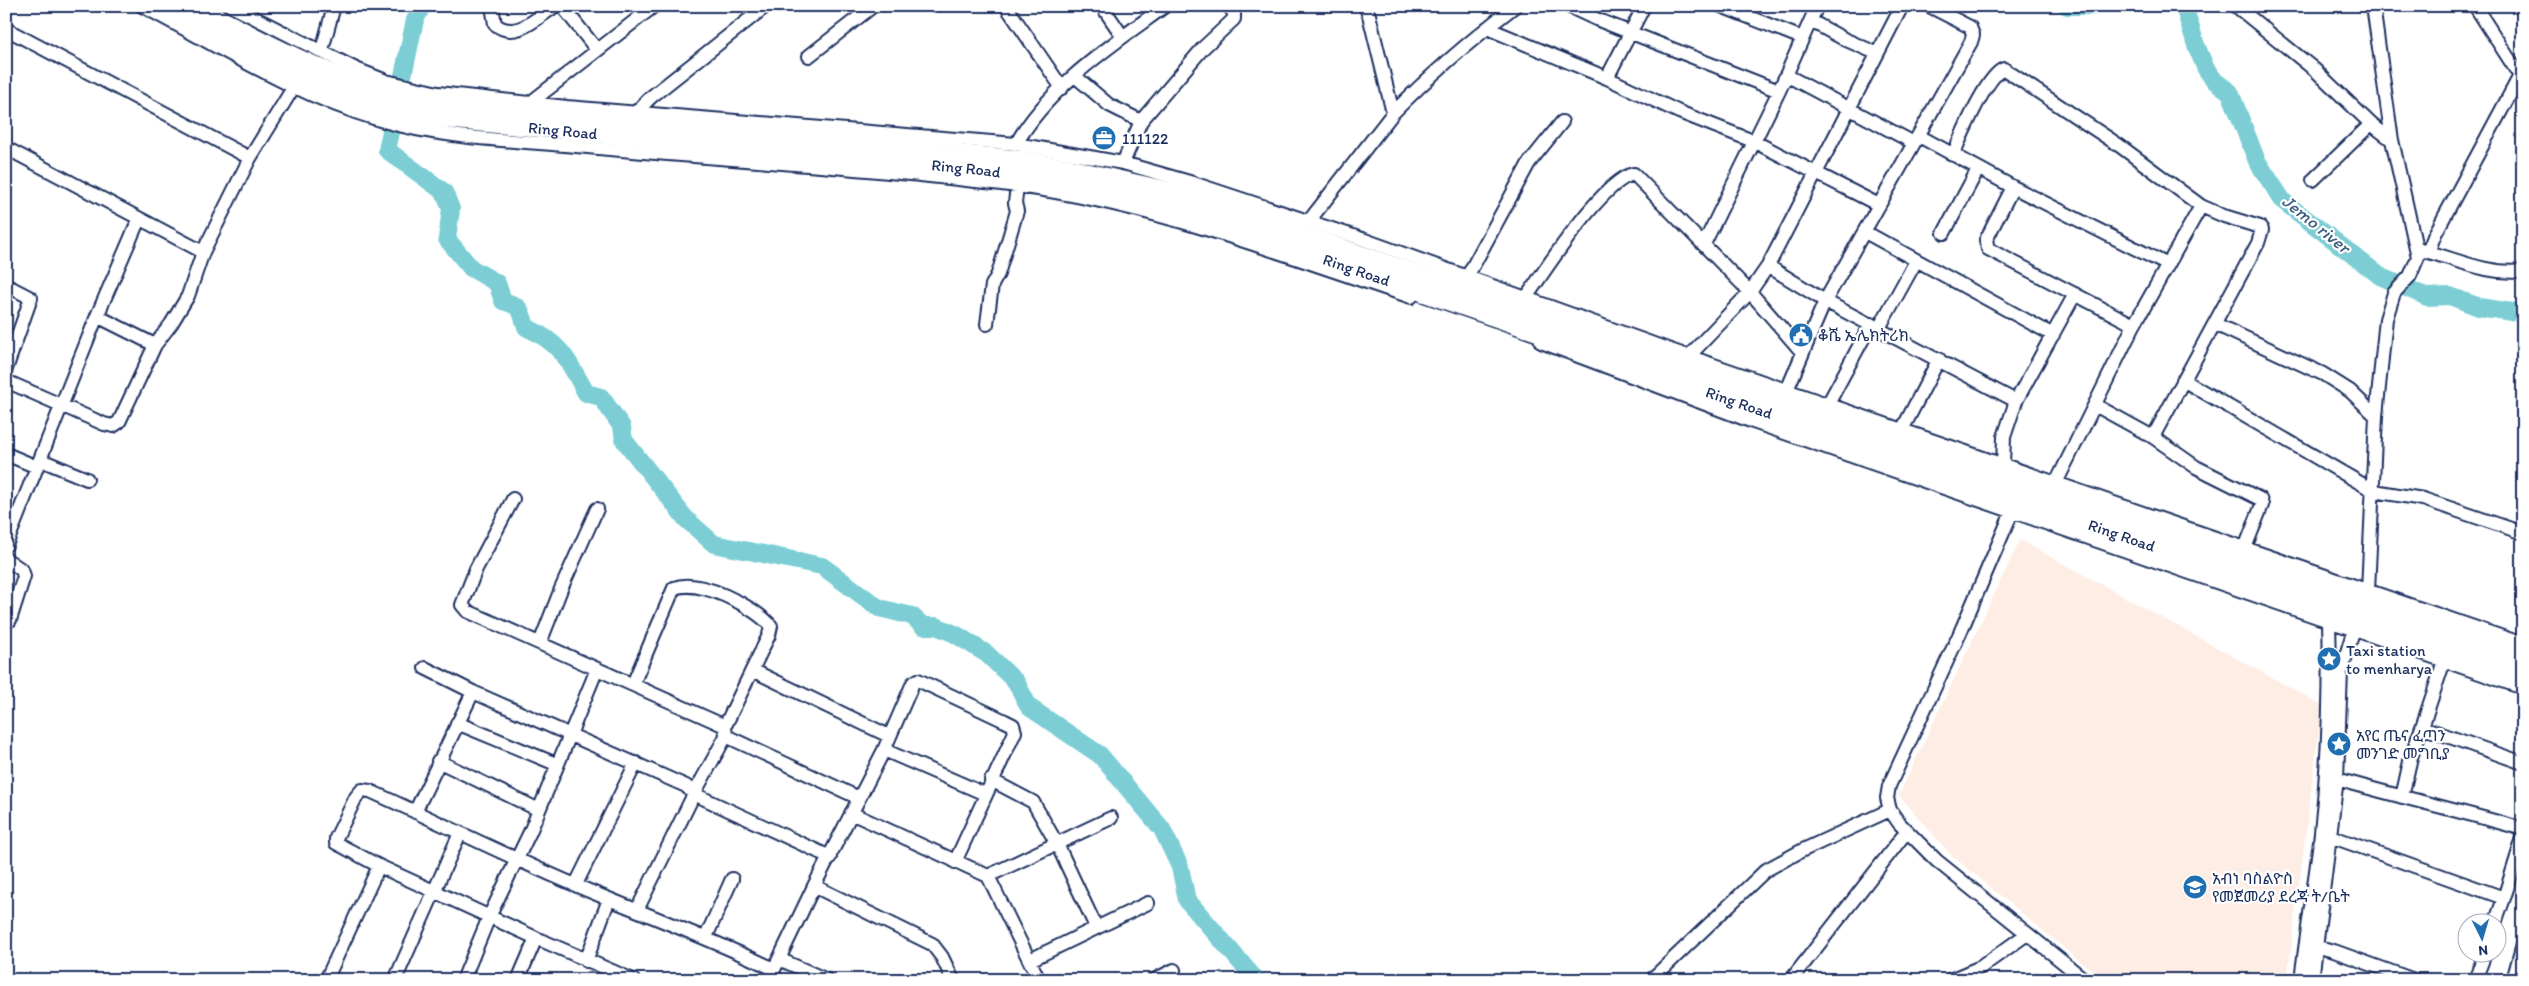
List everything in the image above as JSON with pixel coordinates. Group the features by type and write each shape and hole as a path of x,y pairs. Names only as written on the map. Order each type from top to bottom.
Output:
{"highway":[{"name":"Ring Road","path":"162,6 302,77 383,101 424,110 982,169 1112,191 1174,206 1256,233 2015,505 2523,674"},
{"name":"Ring Road","path":"195,6 350,82 383,101"},
{"name":"Ring Road","path":"424,110 1023,160 1195,197 2523,659"}],"street":[{"path":"142,6 292,88 383,101 424,110 507,140 1017,186 1080,196 1148,212 1220,233 1533,339 1753,422 2015,505 2329,620 2523,688"},
{"path":"231,6 322,50 356,69 383,101"},
{"path":"322,50 334,6"},
{"path":"492,6 495,24 502,30 512,31 521,29 555,6"},
{"path":"562,6 597,50"},
{"path":"530,103 654,6"},
{"path":"636,112 651,97 766,6"},
{"path":"809,56 873,6"},
{"path":"1006,6 1062,88"},
{"path":"1102,6 1123,37"},
{"path":"1016,144 1028,123 1062,88 1123,37 1165,6"},
{"path":"1123,163 1141,121 1203,48 1234,19 1234,13 1229,6"},
{"path":"1309,221 1393,113 1428,77 1515,6"},
{"path":"1568,6 1779,91"},
{"path":"1607,78 1644,6"},
{"path":"1721,6 1802,38"},
{"path":"1704,244 1779,91 1818,6"},
{"path":"1689,356 1750,292 1768,266 1851,109 1876,53 1902,6"},
{"path":"1787,390 1825,301 1973,35 1970,27 1929,6"},
{"path":"2236,6 2315,70 2371,124 2392,140"},
{"path":"2373,6 2392,140 2407,211 2423,251"},
{"path":"2368,591 2376,416 2386,319 2394,293 2410,276 2416,266 2521,73 2475,6"},
{"path":"1368,9 1393,113"},
{"path":"1810,21 1876,53"},
{"path":"1487,28 1607,78 1639,95 1753,141 1879,205"},
{"path":"6,29 250,158"},
{"path":"1953,156 1972,113 1996,73 2004,69 2120,146 2200,206 2224,216 2260,227 2262,230 2258,243 2153,437"},
{"path":"1786,76 1851,109 1953,156 2168,265"},
{"path":"1076,77 1108,105 1141,121"},
{"path":"6,382 104,424 113,426 119,422 155,344 171,324 188,296 204,252 250,158 292,88"},
{"path":"424,110 530,103 1016,144 1123,163 1309,221 1689,356 2523,644"},
{"path":"1467,277 1529,163 1562,122"},
{"path":"2313,180 2371,124"},
{"path":"6,148 204,252"},
{"path":"1944,233 1978,169"},
{"path":"1526,298 1554,256 1582,220 1620,180 1628,175 1638,176 1750,292 1802,352"},
{"path":"987,324 992,285 998,274 1017,211 1015,203 1017,186"},
{"path":"2013,187 1986,240 1988,249 2134,326"},
{"path":"2056,483 2134,326 2200,206"},
{"path":"6,545 97,316 139,219"},
{"path":"1865,232 2053,335"},
{"path":"2423,251 2489,269 2510,273 2523,271"},
{"path":"1828,404 1916,261"},
{"path":"1768,266 1825,301 2016,401"},
{"path":"6,285 31,298 6,369"},
{"path":"2003,465 2004,437 2016,401 2075,294"},
{"path":"97,316 155,344"},
{"path":"2215,324 2323,374 2350,391 2376,416"},
{"path":"1902,430 1939,359"},
{"path":"2183,380 2374,491 2424,499 2523,533"},
{"path":"2095,405 2153,437 2196,467 2260,499 2262,505 2245,548"},
{"path":"6,454 87,479"},
{"path":"513,498 476,569 462,605 467,611 633,684 859,798"},
{"path":"2015,505 1960,633 1888,786 1887,798 1890,810 1936,861 2085,980"},
{"path":"540,643 561,589 597,509"},
{"path":"6,559 22,570 24,576 10,620 6,620"},
{"path":"633,684 674,588 682,585 698,587 740,603 763,616 771,626 769,636 726,731 637,910"},
{"path":"2312,980 2311,946 2326,772 2330,657 2329,620"},
{"path":"2301,980 2311,946 2330,836 2337,779 2341,672 2345,652 2354,629"},
{"path":"2402,797 2411,757 2444,661"},
{"path":"426,668 472,692 686,786 694,794 830,857"},
{"path":"463,980 489,917 530,832 537,809 598,669"},
{"path":"752,670 889,736"},
{"path":"774,969 814,886 884,750 913,683 918,680 1013,725 1015,732 991,780 955,862"},
{"path":"415,812 472,692"},
{"path":"457,723 556,764"},
{"path":"2422,727 2523,763"},
{"path":"884,750 985,794"},
{"path":"438,761 537,809"},
{"path":"576,884 636,763"},
{"path":"2337,779 2523,829"},
{"path":"991,780 1033,802 1057,844 1096,927"},
{"path":"633,980 615,976 379,866 336,843 356,797 362,790 370,791 516,859 609,899 706,937 774,969 827,980"},
{"path":"1651,980 1766,870 1801,851 1890,810"},
{"path":"851,813 988,876 1039,980"},
{"path":"988,876 1111,818"},
{"path":"1792,980 1907,831"},
{"path":"395,980 460,833"},
{"path":"2330,836 2504,898"},
{"path":"2498,914 2523,838"},
{"path":"326,980 379,866"},
{"path":"706,937 732,879"},
{"path":"814,886 932,944 942,957 953,980"},
{"path":"586,961 609,899"},
{"path":"1030,960 1148,903"},
{"path":"1950,980 1981,967 2027,934"},
{"path":"518,980 536,938"},
{"path":"2513,980 2523,944"},
{"path":"2311,946 2396,977 2414,980"},
{"path":"2475,980 2481,964"},
{"path":"1154,980 1174,970"}],"shaded area":[{"path":"2020,540 2322,705 2287,980 2103,980 1950,854 1899,795"}],"waterway":[{"path":"422,6 415,20 387,150 444,192 451,209 447,239 471,268 497,283 503,301 517,307 523,316 526,327 548,340 563,354 586,393 601,397 622,427 624,440 686,519 714,544 822,566 879,608 912,616 923,626 936,626 955,634 987,654 1016,682 1029,707 1100,755 1162,829 1180,867 1187,900 1256,980"},
{"name":"Jemo river","path":"2067,6 2092,6"},
{"name":"Jemo river","path":"2184,6 2196,45 2206,69 2215,81 2230,92 2257,161 2283,201 2380,276 2427,297 2450,296 2479,307 2512,312 2523,311"}],"place":[{"name":"111122","path":"1104,138"},
{"name":"ቆሼ ኤሌክትሪክ","path":"1801,335"},
{"name":"Taxi station to menharya","path":"2329,659"},
{"name":"አየር ጤና ፈጣን መንገድ መግቢያ","path":"2339,744"},
{"name":"አብነ ባስልዮስ የመጀመሪያ ደረጃ ት/ቤት","path":"2195,887"}]}
